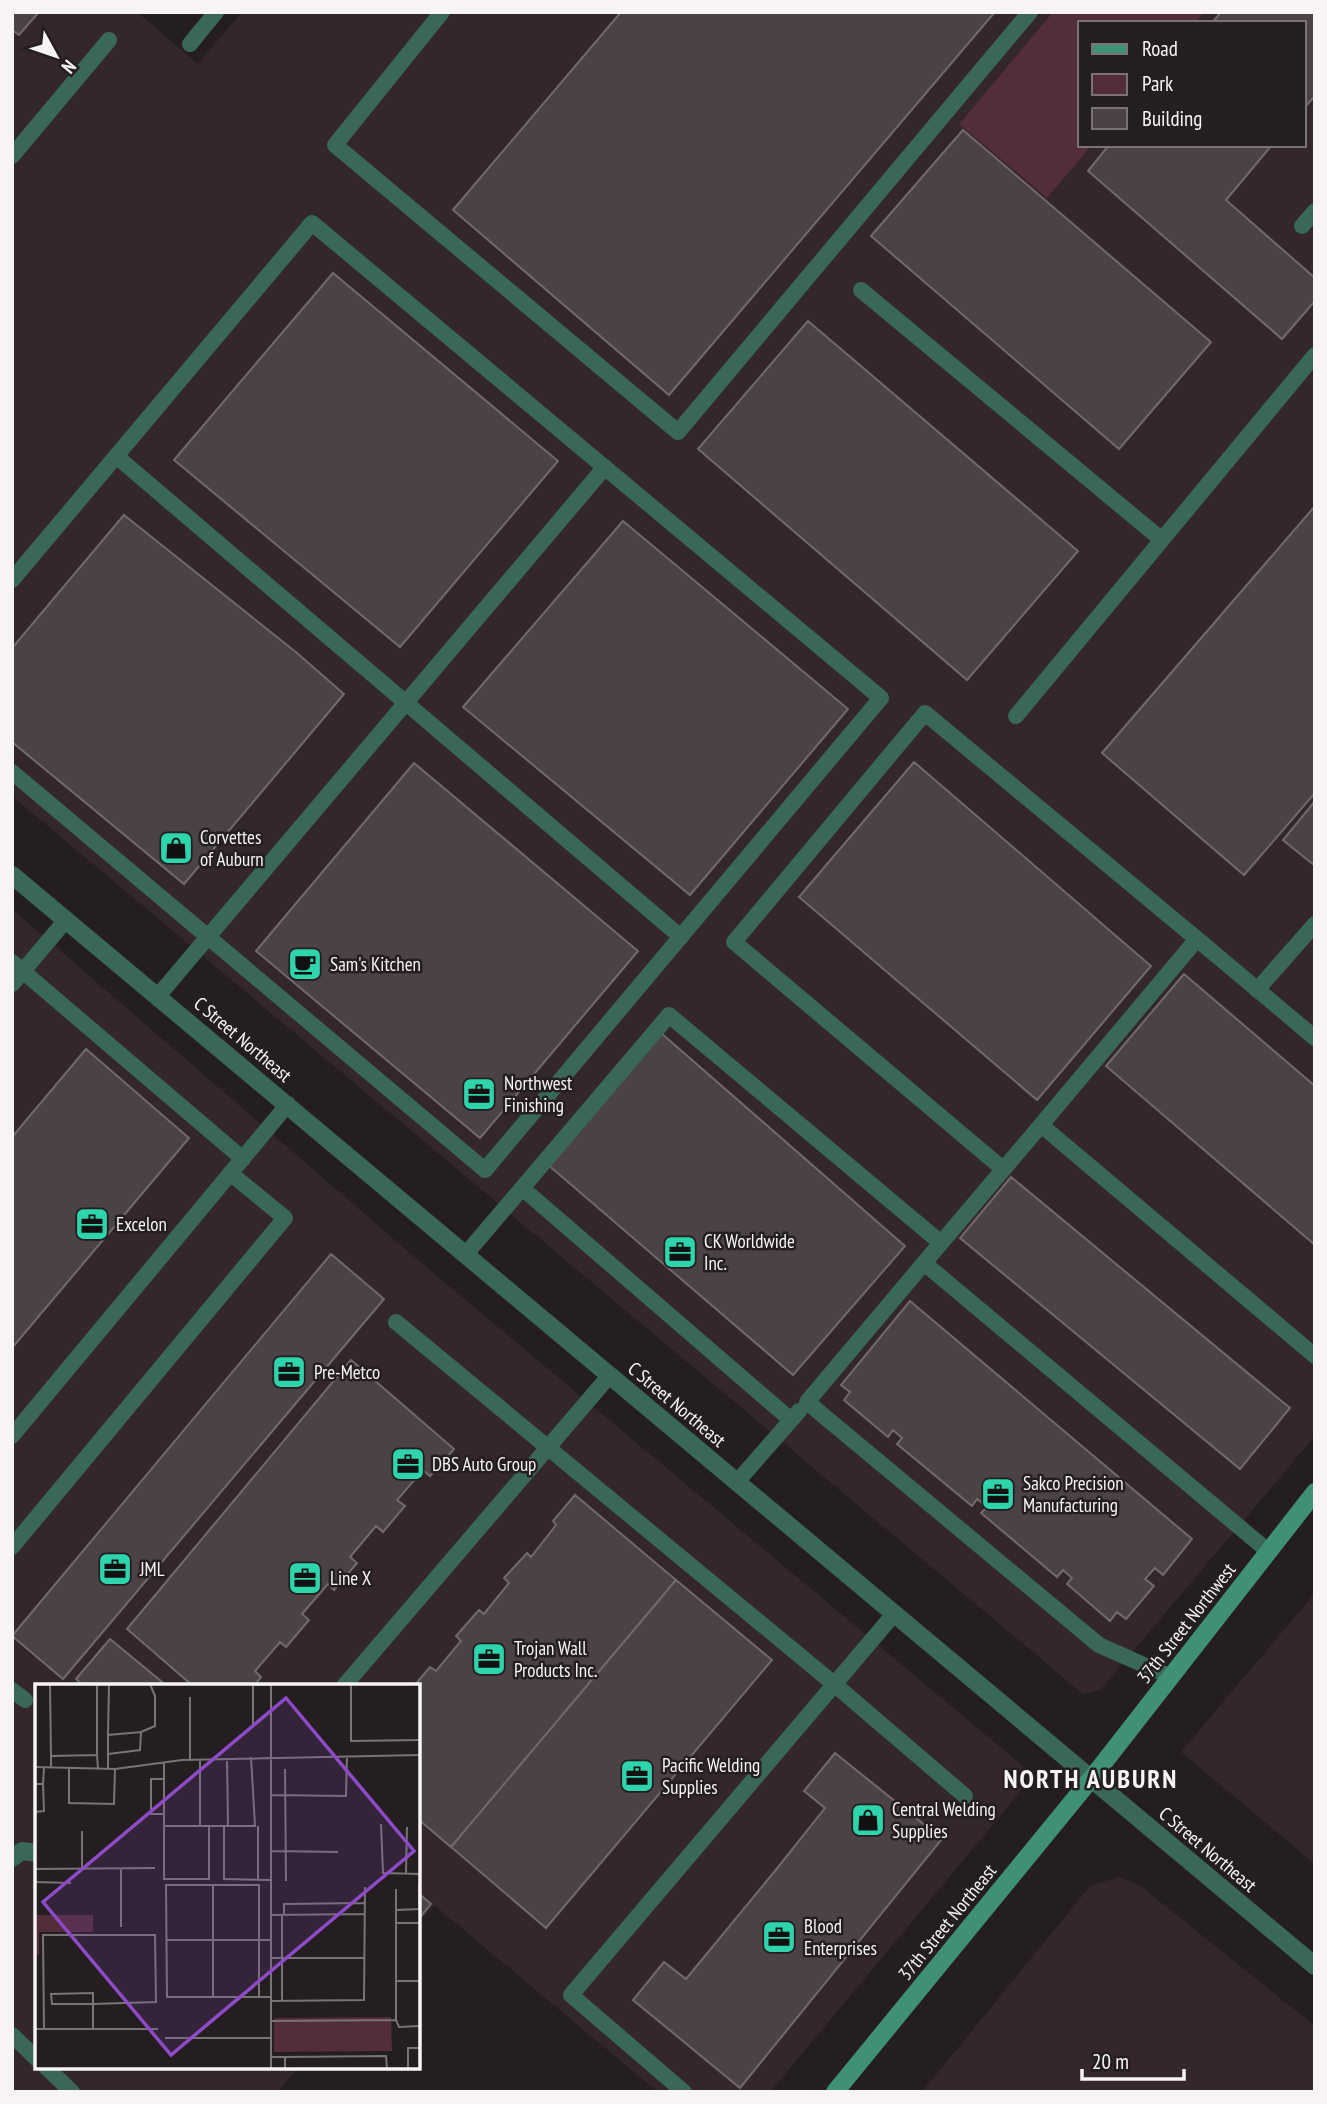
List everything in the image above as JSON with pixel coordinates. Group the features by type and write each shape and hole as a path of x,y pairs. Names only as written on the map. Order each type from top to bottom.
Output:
{"main road":[{"name":"37th Street Northwest","path":"1091,1779 1315,1492"},
{"name":"37th Street Northeast","path":"835,2092 1091,1779"}],"street":[{"name":"C Street Northeast","path":"12,875 1315,1966"},
{"path":"12,1858 22,1851 35,1853"}],"lane":[{"path":"190,44 216,12"},
{"path":"442,12 335,145 678,432 1030,12"},
{"path":"12,156 109,40"},
{"path":"1302,226 1315,211"},
{"path":"12,580 312,223 881,698 485,1170 12,772"},
{"path":"860,290 1162,540"},
{"path":"1016,716 1315,355"},
{"path":"116,456 681,937"},
{"path":"158,996 605,467"},
{"path":"1003,1169 734,942 925,713 1315,1038"},
{"path":"66,920 16,972 243,1158"},
{"path":"1257,990 1315,924"},
{"path":"737,1482 1197,939"},
{"path":"466,1254 669,1015 940,1243"},
{"path":"12,1436 288,1104"},
{"path":"1041,1125 1315,1356"},
{"path":"12,1547 285,1218 230,1173"},
{"path":"522,1188 792,1420"},
{"path":"924,1263 1268,1551"},
{"path":"396,1322 834,1684 965,1796"},
{"path":"346,1684 610,1375"},
{"path":"807,1402 1100,1645 1171,1677"},
{"path":"684,2092 571,1995 894,1614"},
{"path":"12,2035 35,2057"},
{"path":"48,2069 72,2092"}],"shaded area":[{"path":"12,12 137,12 198,64 242,12 1053,12 959,124 1047,198 1090,147 1306,147 1306,21 1197,21 1204,12 1315,12 1315,1436 1100,1690 1083,1694 12,796"},
{"path":"12,909 419,1261 1024,1767 1021,1791 770,2092 658,2092 434,1905 420,1922 420,1684 35,1684 35,2069 296,2069 278,2092 12,2092"},
{"path":"1315,1593 1315,1864 1181,1752"},
{"path":"1119,1877 1139,1885 1315,2026 1315,2092 922,2092 1091,1885"}],"green space":[{"path":"1053,12 1204,12 1197,21 1078,21 1078,147 1090,147 1047,198 959,124"}],"building":[{"path":"12,12 39,12 19,35 12,30"},
{"path":"621,12 995,12 669,395 453,210"},
{"path":"1221,12 1315,12 1315,96 1306,106 1306,21 1214,21"},
{"path":"963,130 1211,342 1119,449 871,236"},
{"path":"1107,147 1270,147 1226,200 1315,278 1315,301 1282,339 1088,171"},
{"path":"333,273 558,461 400,647 174,460"},
{"path":"808,321 1078,551 967,680 698,449"},
{"path":"1315,506 1315,793 1244,875 1102,753"},
{"path":"124,515 297,653 344,694 184,884 12,742 12,648"},
{"path":"623,521 848,709 690,895 463,707"},
{"path":"914,762 1151,966 1037,1100 799,897"},
{"path":"414,763 638,951 480,1138 256,951"},
{"path":"1315,801 1315,866 1283,840"},
{"path":"1184,974 1315,1086 1315,1245 1106,1066"},
{"path":"661,1033 905,1246 793,1375 547,1164"},
{"path":"86,1049 189,1138 12,1348 12,1137"},
{"path":"1011,1177 1290,1408 1240,1469 960,1238"},
{"path":"331,1254 384,1299 63,1679 12,1636"},
{"path":"910,1301 1192,1539 1163,1575 1155,1568 1145,1579 1154,1586 1126,1619 1117,1612 1110,1621 1067,1584 1072,1578 1063,1570 1057,1577 981,1513 987,1507 977,1499 972,1506 897,1444 902,1438 893,1430 888,1437 844,1400 850,1392 841,1385"},
{"path":"351,1360 454,1449 430,1476 423,1470 397,1500 405,1506 383,1532 376,1526 350,1557 357,1563 334,1590 328,1584 302,1614 309,1620 286,1647 280,1642 255,1671 261,1677 256,1684 191,1684 127,1629"},
{"path":"575,1495 676,1580 451,1847 420,1821 420,1684 416,1684 430,1667 436,1671 461,1641 456,1636 479,1610 484,1614 509,1583 504,1578 527,1553 531,1557 556,1525 553,1521"},
{"path":"676,1580 772,1660 546,1928 451,1847"},
{"path":"110,1639 165,1684 82,1684 76,1679"},
{"path":"835,1753 942,1839 740,2088 633,2000 664,1962 686,1979 779,1866 825,1808 804,1791"},
{"path":"420,1895 431,1904 420,1918"}],"place":[{"name":"Corvettes of Auburn","path":"176,848"},
{"name":"Sam's Kitchen","path":"305,964"},
{"name":"Northwest Finishing","path":"479,1094"},
{"name":"Excelon","path":"92,1224"},
{"name":"CK Worldwide Inc.","path":"680,1252"},
{"name":"Pre-Metco","path":"289,1372"},
{"name":"DBS Auto Group","path":"408,1464"},
{"name":"Sakco Precision Manufacturing","path":"998,1494"},
{"name":"JML","path":"115,1569"},
{"name":"Line X","path":"305,1578"},
{"name":"Trojan Wall Products Inc.","path":"489,1659"},
{"name":"Pacific Welding Supplies","path":"637,1776"},
{"name":"Central Welding Supplies","path":"868,1820"},
{"name":"Blood Enterprises","path":"779,1937"}],"district":[{"name":"NORTH AUBURN","path":"1091,1779"}]}
